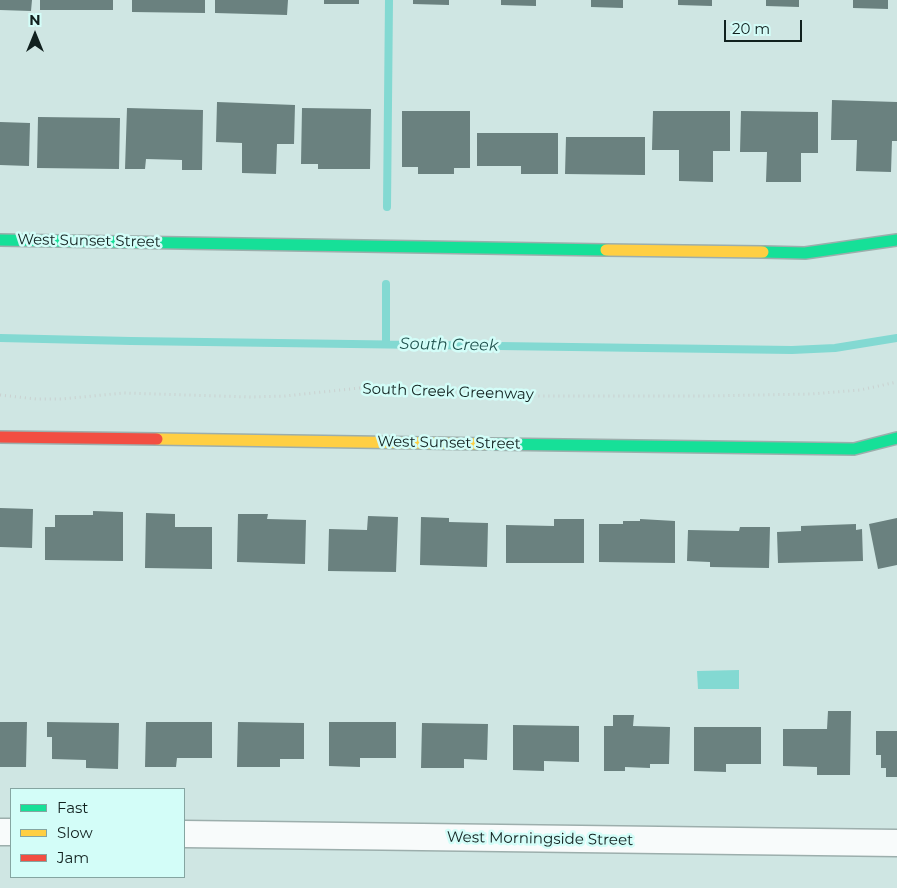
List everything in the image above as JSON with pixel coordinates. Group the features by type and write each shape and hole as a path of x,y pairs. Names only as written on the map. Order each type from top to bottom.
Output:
{"main road":[{"path":"804,253 897,229"},
{"name":"West Sunset Street","path":"0,240 804,253 897,240"},
{"name":"West Sunset Street","path":"0,437 854,449 897,438"}],"street":[{"name":"West Morningside Street","path":"185,834 897,843"}],"path":[{"name":"South Creek Greenway","path":"0,395 36,399 61,399 124,392 146,392 177,395 251,397 285,396 370,387 457,396 716,396 811,394 860,390 897,382"}],"water":[{"path":"739,670 739,689 698,689 697,671"}],"building":[{"path":"0,0 32,0 31,11 0,10"},
{"path":"40,0 113,0 113,10 40,10"},
{"path":"132,0 205,0 205,13 132,12"},
{"path":"215,0 288,0 287,15 215,13"},
{"path":"324,0 359,0 359,4 324,4"},
{"path":"413,0 449,0 449,5 413,4"},
{"path":"501,0 536,0 536,6 501,5"},
{"path":"591,0 623,0 623,8 591,7"},
{"path":"678,0 712,0 712,6 678,5"},
{"path":"766,0 799,0 799,7 766,6"},
{"path":"853,0 888,0 888,9 853,8"},
{"path":"832,100 897,102 897,141 892,141 891,172 856,171 857,140 831,140"},
{"path":"217,102 295,105 294,144 277,144 276,174 242,173 242,143 216,142"},
{"path":"127,108 203,110 202,170 182,170 182,160 146,159 145,169 125,169"},
{"path":"302,108 371,109 370,169 318,169 318,164 301,164"},
{"path":"402,111 470,111 470,168 454,168 454,174 418,174 418,167 402,167"},
{"path":"653,111 730,111 730,151 713,151 713,182 679,181 679,150 652,150"},
{"path":"741,111 818,112 818,153 801,153 801,182 766,182 767,152 740,152"},
{"path":"38,117 120,118 119,169 37,168"},
{"path":"0,122 30,123 29,166 0,165"},
{"path":"477,133 558,133 558,174 521,174 521,166 477,166"},
{"path":"566,137 645,137 645,175 565,174"},
{"path":"0,508 33,509 32,548 0,547"},
{"path":"93,511 123,512 123,561 45,560 45,527 55,527 55,515 93,515"},
{"path":"146,513 175,514 175,527 212,527 212,569 145,568"},
{"path":"238,514 268,514 267,519 306,520 305,564 237,562"},
{"path":"368,516 398,517 396,572 328,571 329,529 367,530"},
{"path":"421,517 449,518 449,522 488,523 487,567 420,565"},
{"path":"897,518 897,565 878,569 869,524"},
{"path":"554,519 584,519 584,563 506,563 506,525 554,526"},
{"path":"640,519 675,521 675,563 599,562 599,524 623,524 623,521 640,521"},
{"path":"856,524 856,530 862,529 863,561 778,563 777,532 801,531 801,526"},
{"path":"740,527 770,527 769,568 710,567 710,562 687,561 688,530 739,531"},
{"path":"828,711 851,711 850,775 817,775 817,767 783,766 783,729 827,729"},
{"path":"613,715 634,715 633,726 670,727 669,764 650,764 650,768 625,767 625,771 604,771 604,726 613,726"},
{"path":"0,722 27,722 26,767 0,767"},
{"path":"47,722 119,723 118,769 86,768 86,760 52,759 52,737 47,737"},
{"path":"146,722 212,722 212,758 177,758 176,767 145,767"},
{"path":"238,722 304,723 304,759 280,759 280,767 237,767"},
{"path":"329,722 396,722 396,758 360,758 360,767 329,766"},
{"path":"422,723 488,724 487,760 464,759 464,768 421,768"},
{"path":"513,725 579,726 579,762 544,761 544,771 513,770"},
{"path":"694,727 761,727 761,764 726,764 726,772 694,771"},
{"path":"876,731 897,731 897,777 886,777 886,768 881,768 881,755 876,755"}],"waterway":[{"path":"387,207 389,0"},
{"path":"386,284 386,344"},
{"name":"South Creek","path":"0,338 792,350 835,348 897,338"}],"traffic: fast":[{"path":"0,240 606,250"},
{"path":"763,252 805,253 897,240"},
{"path":"491,444 854,449 897,438"}],"traffic: slow":[{"path":"606,250 763,252"},
{"path":"157,439 491,444"}],"traffic: jam":[{"path":"0,437 157,439"}]}
